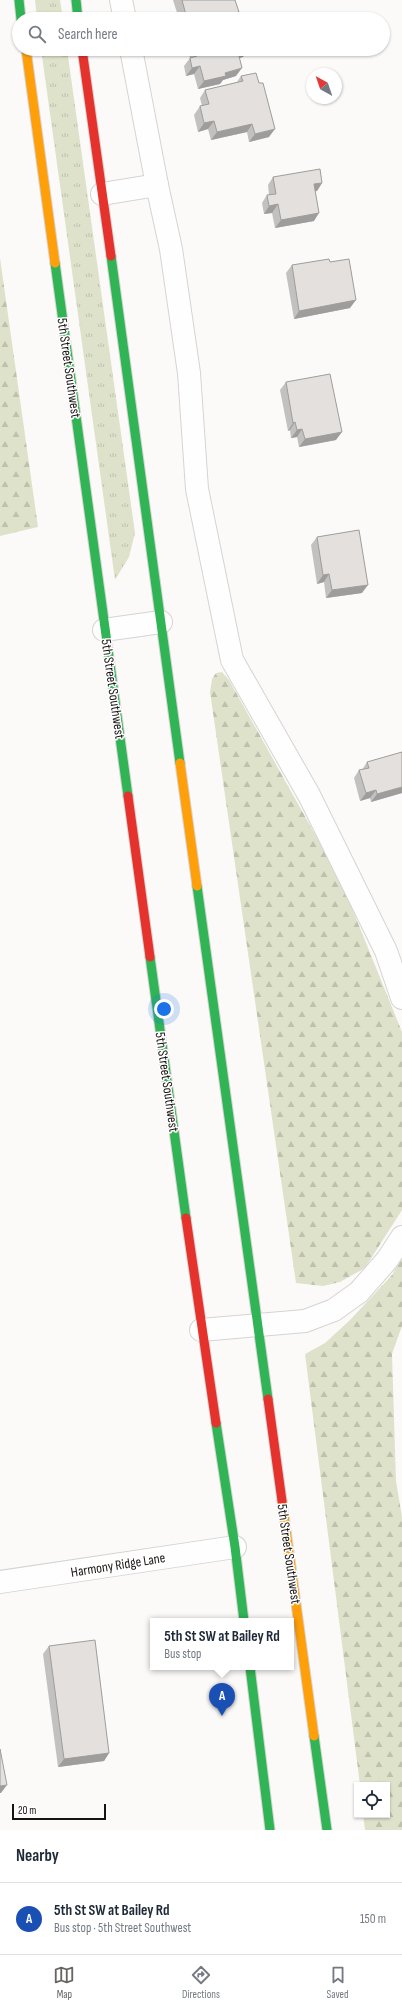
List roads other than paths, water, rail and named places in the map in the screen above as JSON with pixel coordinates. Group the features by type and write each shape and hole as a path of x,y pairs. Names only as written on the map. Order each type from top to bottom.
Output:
{"main road":[{"path":"19,0 21,12"},
{"path":"76,0 77,12"},
{"name":"5th Street Southwest","path":"27,56 104,630 201,1330 235,1547 244,1618"},
{"name":"5th Street Southwest","path":"83,56 327,1830"},
{"path":"250,1670 270,1830"}],"street":[{"path":"121,0 124,12"},
{"path":"132,56 171,249 189,373 197,488 232,660 309,795 386,951 402,998"},
{"path":"102,194 157,185"},
{"path":"104,630 161,622"},
{"path":"201,1330 305,1321 334,1310 359,1292 387,1260 402,1237"},
{"name":"Harmony Ridge Lane","path":"0,1582 235,1547"}],"place":[{"name":"5th St SW at Bailey Rd","path":"222,1716"}]}
